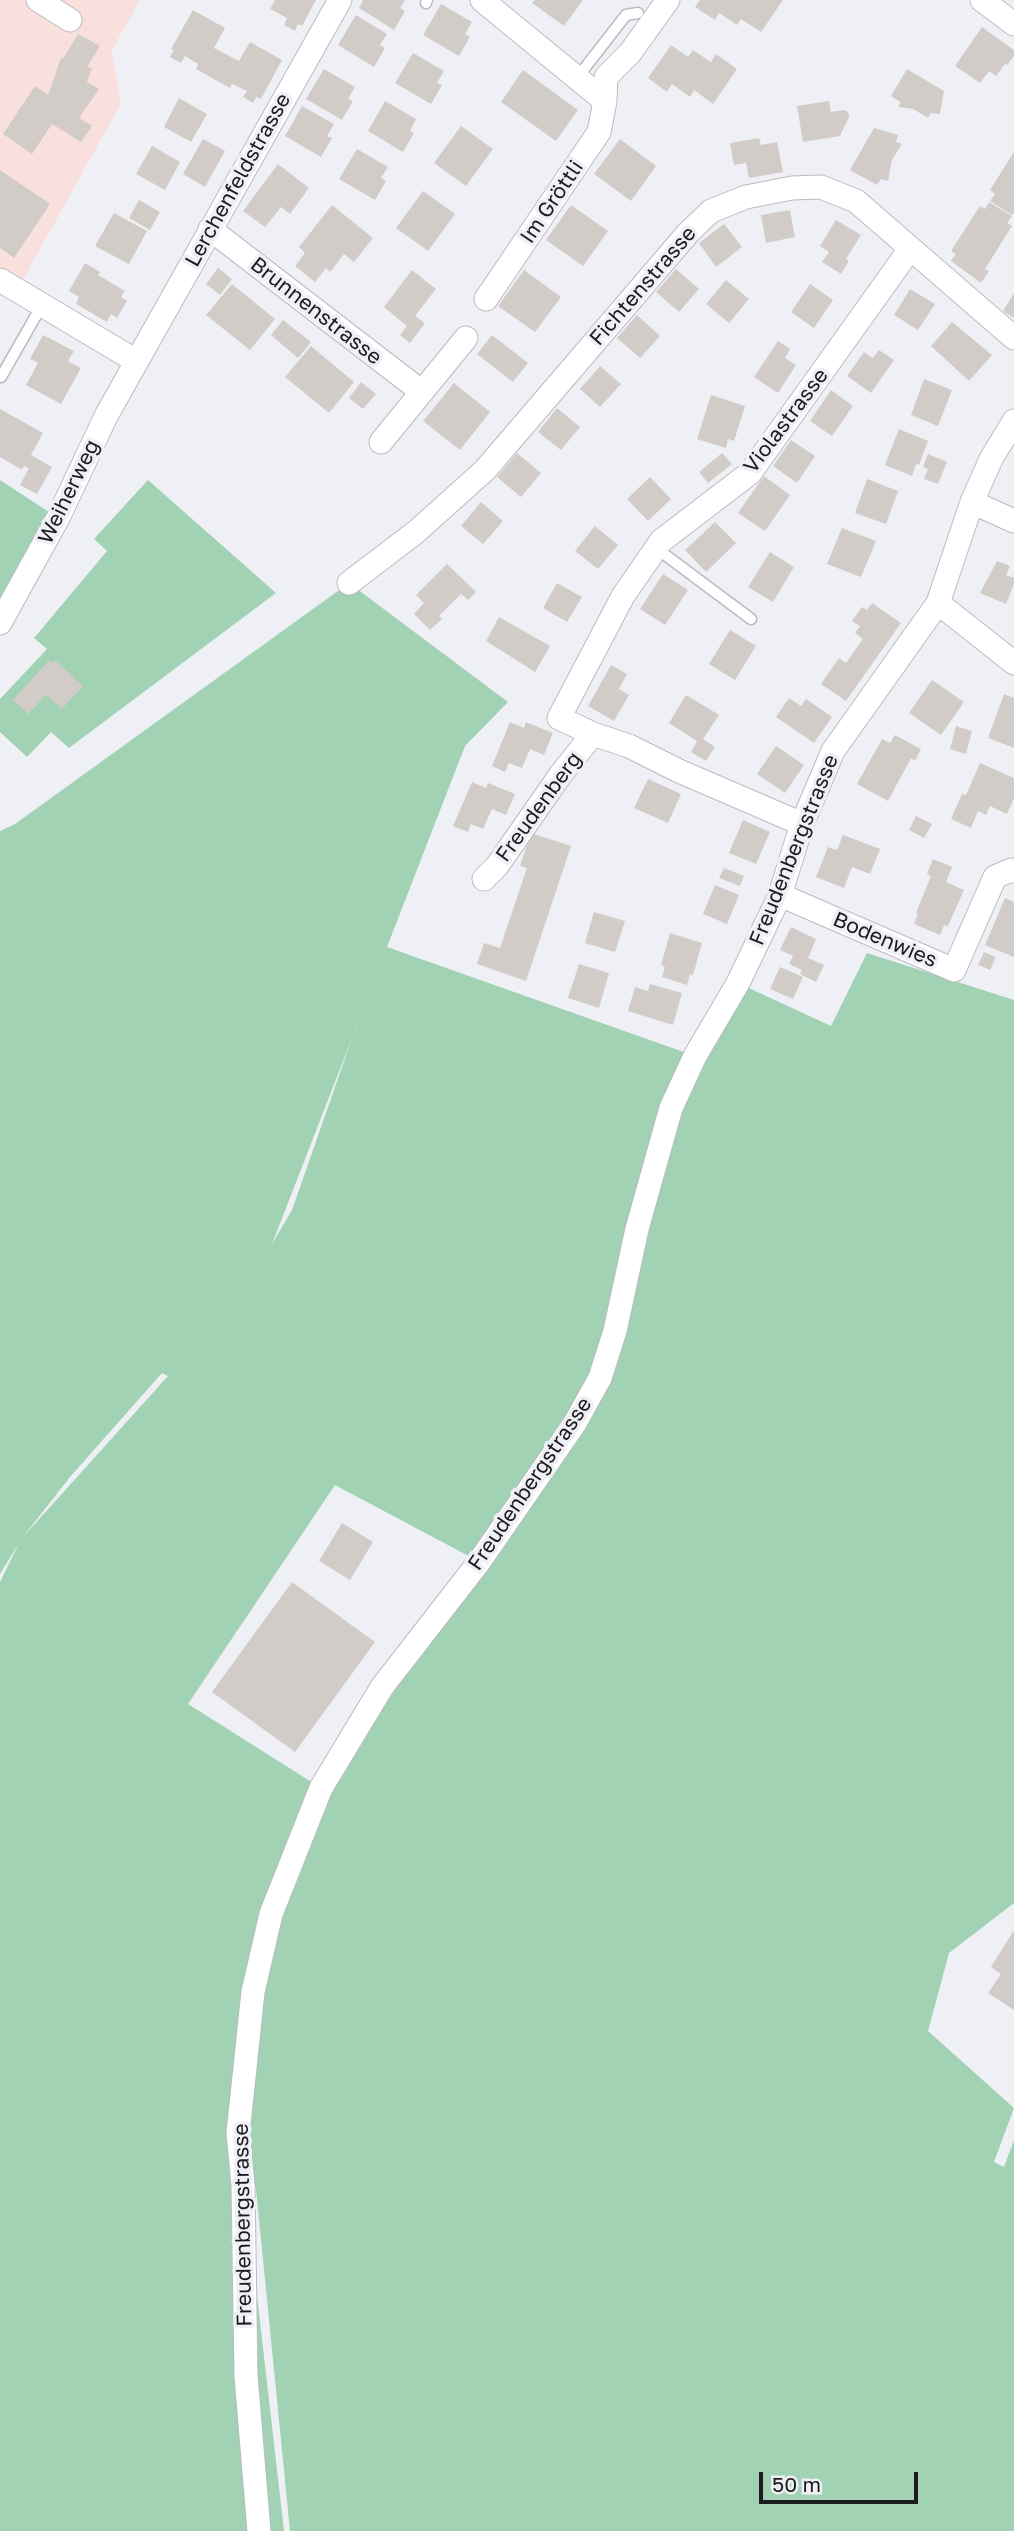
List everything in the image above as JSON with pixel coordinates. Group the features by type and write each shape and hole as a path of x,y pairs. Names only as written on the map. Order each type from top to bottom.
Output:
{"street":[{"path":"38,0 70,20"},
{"name":"Lerchenfeldstrasse","path":"136,361 160,323 210,229 341,0"},
{"path":"482,0 605,101"},
{"name":"Im Gröttli","path":"486,299 599,132 606,77 630,53 668,0"},
{"path":"982,0 1014,24"},
{"name":"Fichtenstrasse","path":"349,583 416,532 485,470 688,233 711,211 746,197 792,188 821,187 856,201 1014,338"},
{"name":"Brunnenstrasse","path":"210,229 422,392"},
{"name":"Violastrasse","path":"593,734 559,718 624,596 661,541 750,473 910,249"},
{"path":"0,281 136,361"},
{"path":"381,442 466,338"},
{"name":"Weiherweg","path":"0,623 58,518 106,416 136,361"},
{"name":"Freudenbergstrasse","path":"259,2531 246,2376 243,2185 238,2133 253,1992 271,1914 320,1788 382,1688 486,1551 575,1423 600,1378 615,1331 637,1229 671,1108 695,1056 738,983 780,895 802,824 833,751 938,603 972,502 990,459 1014,421"},
{"path":"972,502 1014,521"},
{"path":"938,603 1014,663"},
{"path":"593,734 629,746 679,771 802,824"},
{"name":"Freudenberg","path":"484,878 497,866 561,774 593,734"},
{"name":"Bodenwies","path":"780,895 954,970 995,877 1014,871"}],"lane":[{"path":"577,78 626,15 638,13"},
{"path":"1,377 42,305"},
{"path":"656,548 751,619"}],"shaded area":[{"path":"0,0 140,0 112,50 121,104 17,290 0,280"}],"green space":[{"path":"0,480 58,518 0,620"},
{"path":"148,480 276,593 69,748 51,732 27,757 0,732 0,699 47,649 34,638 107,551 94,539"},
{"path":"349,583 508,702 465,746 387,947 695,1056 738,983 831,1026 867,953 1014,1000 1014,1903 949,1953 928,2031 1014,2108 994,2162 1004,2167 1014,2140 1014,2531 290,2531 256,2189 239,2138 284,2531 0,2531 0,1582 19,1543 0,1574 0,831 15,824","holes":["353,1037 292,1210 272,1244","162,1373 168,1376 23,1537 70,1477","335,1485 478,1561 321,1788 188,1704"]}],"building":[{"path":"275,0 316,0 302,26 298,24 295,31 284,25 287,18 270,9"},
{"path":"363,0 405,0 400,8 405,11 394,30 359,8"},
{"path":"535,0 583,0 564,26 532,3"},
{"path":"700,0 783,0 761,32 741,19 737,25 719,13 715,20 695,7"},
{"path":"441,4 472,22 465,34 470,37 459,56 423,35"},
{"path":"193,10 225,28 214,48 239,61 250,42 282,60 261,99 256,97 253,103 243,97 247,91 232,84 230,88 196,69 198,64 185,56 181,63 170,57 174,50 171,49"},
{"path":"356,15 387,34 380,45 385,48 374,67 338,45"},
{"path":"982,27 1014,50 1014,56 996,76 989,71 980,83 955,66"},
{"path":"78,34 100,46 87,67 92,68 87,82 99,89 79,118 92,126 81,142 52,124 32,154 3,134 35,86 48,95 61,58 63,59"},
{"path":"671,45 688,57 693,50 711,62 716,54 737,69 713,104 694,90 690,97 672,84 667,92 648,78"},
{"path":"413,53 444,71 437,83 442,85 431,104 395,83"},
{"path":"324,69 355,87 348,99 353,101 342,120 306,99"},
{"path":"907,69 944,91 940,114 931,113 928,118 913,109 899,107 900,102 891,96"},
{"path":"523,70 578,110 556,141 501,102"},
{"path":"179,98 207,114 191,142 164,127"},
{"path":"385,101 416,119 410,131 414,133 403,152 368,131"},
{"path":"829,101 831,112 848,112 849,117 840,136 803,142 797,106"},
{"path":"302,106 334,124 327,136 332,138 321,157 285,136"},
{"path":"461,126 493,149 466,186 434,163"},
{"path":"874,128 898,135 896,142 902,144 892,160 888,181 881,179 877,185 850,170"},
{"path":"759,138 761,145 777,142 783,172 749,178 746,163 734,165 730,143"},
{"path":"203,139 225,151 205,187 183,174"},
{"path":"620,139 656,166 631,201 594,174"},
{"path":"152,146 180,162 165,190 136,174"},
{"path":"357,149 388,167 381,178 386,181 375,200 339,179"},
{"path":"1014,152 1012,215 990,201 995,194 990,190"},
{"path":"278,164 309,188 290,214 281,207 265,227 243,211"},
{"path":"0,170 50,204 14,258 0,248"},
{"path":"423,191 455,214 428,251 396,228"},
{"path":"139,200 160,212 150,230 129,218"},
{"path":"989,202 1012,216 1007,223 1012,226 985,269 989,271 981,283 951,261 956,254 951,251 980,206 985,209"},
{"path":"332,205 373,238 354,262 344,254 330,272 326,268 315,282 295,266 305,253 299,247"},
{"path":"571,205 608,231 583,266 546,240"},
{"path":"790,210 795,237 766,243 761,215"},
{"path":"114,213 147,231 129,264 95,246"},
{"path":"836,220 861,235 846,259 849,261 841,274 822,262 829,252 820,246"},
{"path":"724,224 742,247 716,267 699,243"},
{"path":"85,263 100,272 98,275 125,291 121,297 127,301 117,318 111,314 107,322 76,304 79,297 69,291"},
{"path":"218,268 232,279 220,295 206,284"},
{"path":"676,269 699,289 679,312 656,292"},
{"path":"412,270 436,289 415,316 425,323 410,343 400,335 407,326 384,307"},
{"path":"524,270 561,297 535,332 498,306"},
{"path":"726,280 749,299 729,323 706,304"},
{"path":"232,284 275,319 250,350 206,315"},
{"path":"810,284 833,300 814,328 791,312"},
{"path":"910,289 935,304 918,330 894,315"},
{"path":"1014,293 1014,318 1003,311"},
{"path":"637,315 660,336 640,358 617,338"},
{"path":"283,320 311,342 298,358 271,335"},
{"path":"952,322 992,355 969,381 931,346"},
{"path":"43,335 74,351 68,361 81,368 61,404 26,385 38,363 30,359"},
{"path":"492,335 528,363 513,382 477,354"},
{"path":"778,341 790,349 785,358 796,365 778,393 754,377"},
{"path":"311,346 354,382 329,413 285,377"},
{"path":"879,350 894,360 871,393 847,376 864,352 873,358"},
{"path":"600,366 621,384 600,407 580,389"},
{"path":"924,379 952,390 938,426 911,415"},
{"path":"361,382 376,394 363,409 349,398"},
{"path":"454,383 490,412 460,450 423,421"},
{"path":"831,390 853,406 832,436 810,421"},
{"path":"711,395 745,406 734,441 728,439 726,448 697,439"},
{"path":"557,408 580,427 561,450 538,432"},
{"path":"0,409 43,433 31,455 52,467 37,494 20,485 29,468 24,466 22,470 0,457"},
{"path":"899,429 928,441 912,476 885,465"},
{"path":"791,440 815,456 797,483 773,466"},
{"path":"517,453 541,473 521,497 497,477"},
{"path":"722,453 732,464 708,483 699,472"},
{"path":"928,454 947,462 938,484 924,479 928,469 923,467"},
{"path":"764,476 790,495 765,531 738,513"},
{"path":"650,477 671,499 648,521 627,499"},
{"path":"867,479 898,491 886,524 855,513"},
{"path":"481,502 503,521 483,544 461,526"},
{"path":"715,522 736,543 706,572 685,550"},
{"path":"595,526 618,545 598,569 575,551"},
{"path":"842,528 876,541 861,577 827,564"},
{"path":"770,552 794,567 773,602 748,587"},
{"path":"997,561 1010,566 1006,575 1014,578 1006,604 980,593"},
{"path":"447,564 476,592 468,600 461,594 439,616 442,619 430,630 414,614 424,603 416,595"},
{"path":"663,574 688,590 665,625 640,609"},
{"path":"557,583 582,597 567,622 543,608"},
{"path":"872,603 901,623 846,701 821,684 839,658 846,663 863,639 855,633 860,626 852,621 862,607 867,610"},
{"path":"499,617 550,646 535,672 486,641"},
{"path":"730,630 756,646 735,680 709,664"},
{"path":"49,660 52,663 55,660 83,686 62,709 46,695 28,714 13,700"},
{"path":"611,665 627,674 619,689 629,695 614,721 588,706"},
{"path":"932,680 964,702 941,735 909,713"},
{"path":"1004,694 1014,698 1014,748 988,738"},
{"path":"686,695 719,715 703,739 715,747 706,761 691,752 697,741 669,723"},
{"path":"789,698 801,706 806,699 832,717 814,743 776,717"},
{"path":"510,722 524,728 526,722 553,733 544,755 530,749 522,768 509,763 505,772 492,766"},
{"path":"956,726 972,731 966,754 950,749"},
{"path":"895,735 921,749 915,761 911,758 888,801 857,784 882,739 890,743"},
{"path":"776,746 804,765 785,793 757,774"},
{"path":"980,763 1014,778 1014,798 1007,814 990,806 986,815 978,811 971,828 951,819 962,794 966,795"},
{"path":"648,779 681,794 668,823 634,808"},
{"path":"472,782 486,788 488,783 515,794 506,815 492,809 483,829 471,824 468,832 453,826"},
{"path":"916,816 932,824 924,838 909,830"},
{"path":"743,820 770,832 756,864 729,853"},
{"path":"531,833 571,846 526,981 477,964 484,943 500,948 527,868 520,866"},
{"path":"843,835 880,849 870,874 852,867 844,888 816,877 828,847 837,850"},
{"path":"933,859 952,867 946,882 964,890 948,926 944,925 940,935 914,924 931,876 927,874"},
{"path":"724,868 744,876 740,886 719,878"},
{"path":"715,885 739,895 727,924 703,914"},
{"path":"1005,898 1014,902 1014,957 985,945"},
{"path":"594,912 625,921 615,952 585,943"},
{"path":"791,927 816,939 808,958 824,965 816,982 800,974 802,970 789,964 793,956 780,950"},
{"path":"670,933 702,943 693,975 690,974 687,985 662,977 665,967 661,965"},
{"path":"984,952 996,957 990,970 978,965"},
{"path":"579,964 609,973 599,1008 568,998"},
{"path":"780,967 803,977 793,999 770,989"},
{"path":"650,984 682,993 673,1025 628,1011 635,987 648,991"},
{"path":"342,1523 373,1542 350,1580 319,1561"},
{"path":"292,1582 375,1642 295,1752 212,1692"},
{"path":"1014,1930 1014,2010 988,1993 1001,1974 991,1967"}]}
